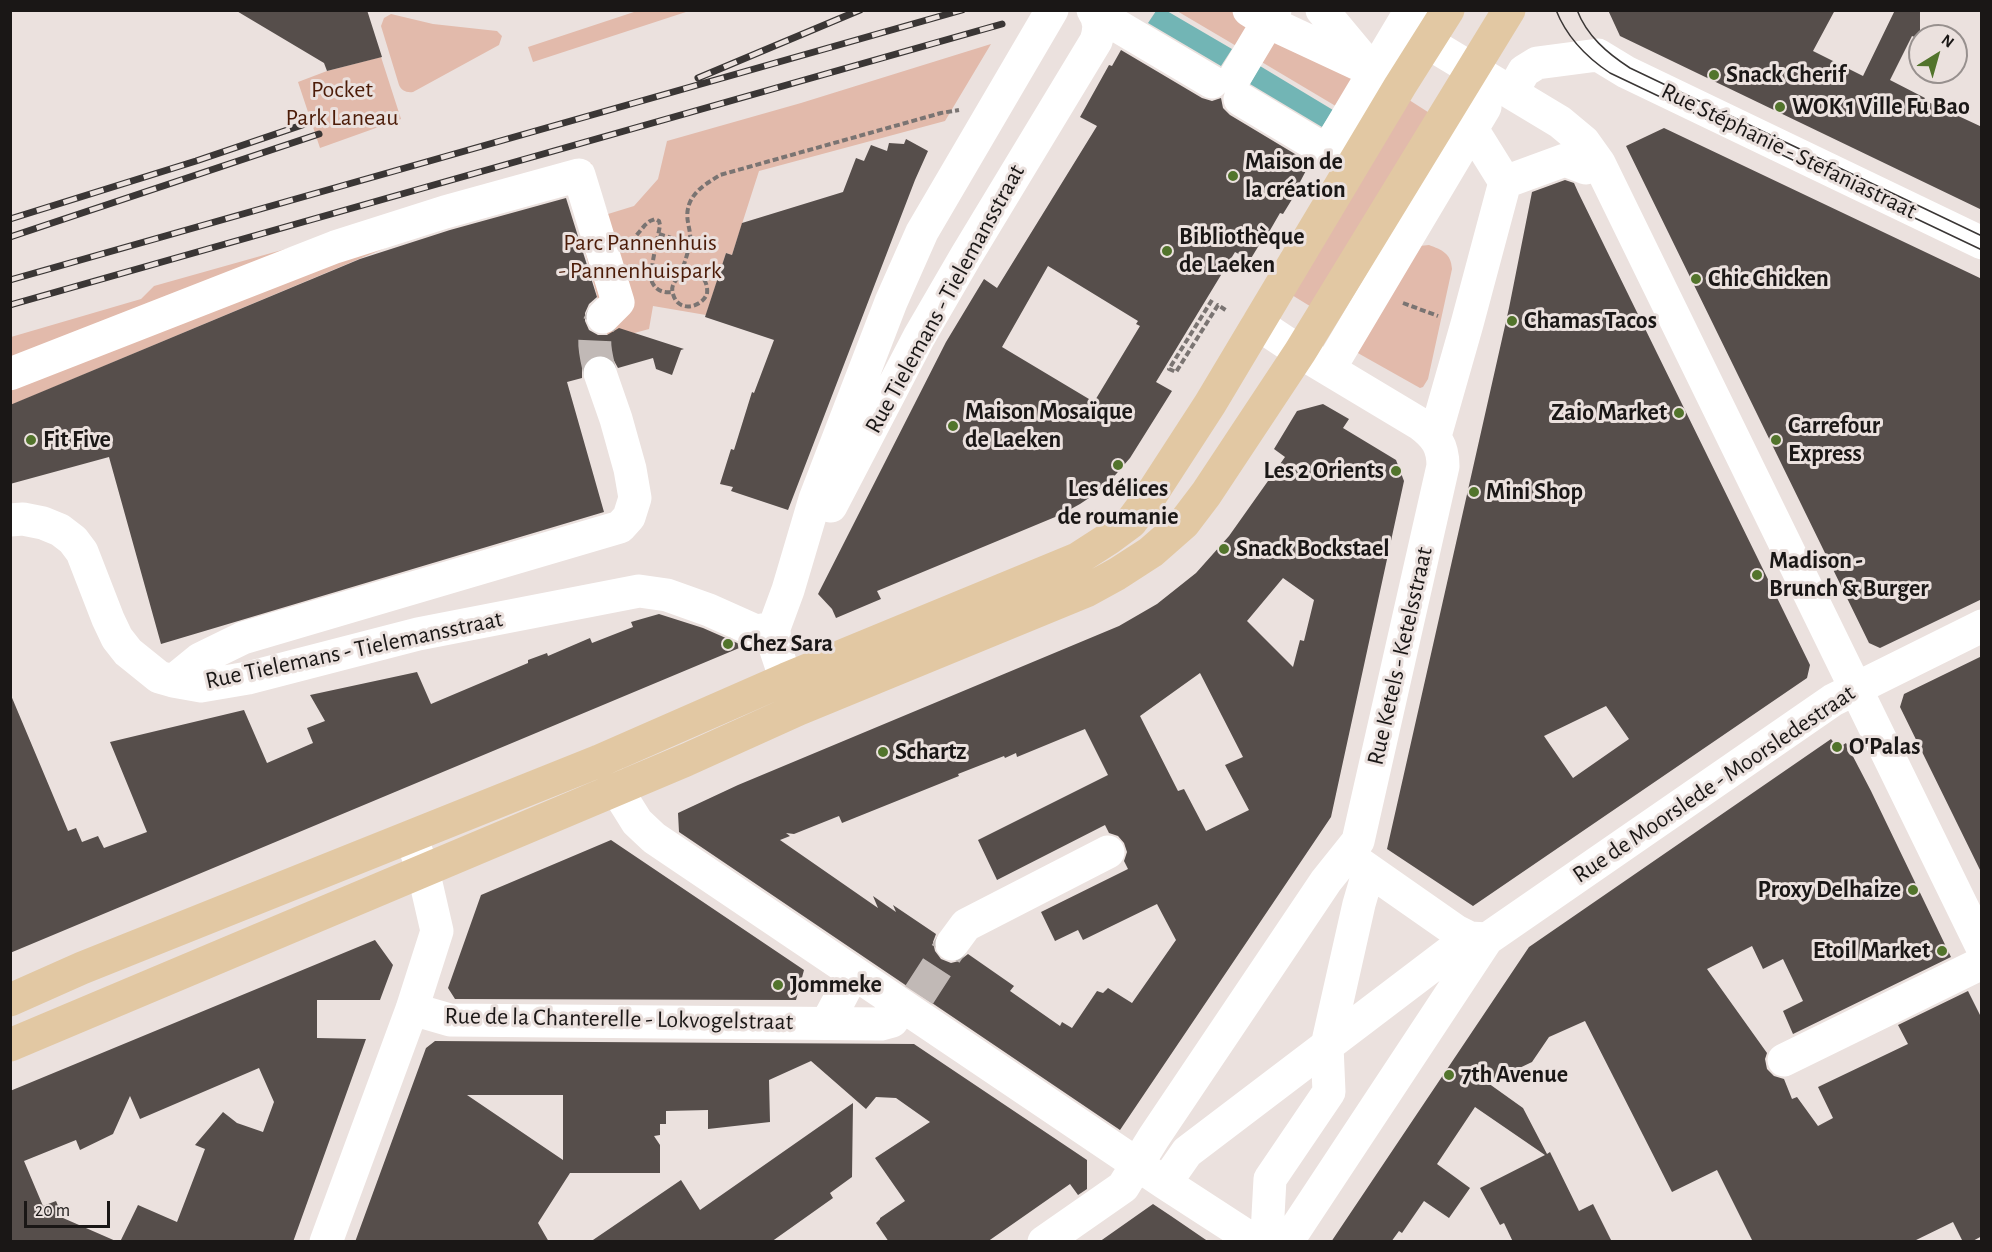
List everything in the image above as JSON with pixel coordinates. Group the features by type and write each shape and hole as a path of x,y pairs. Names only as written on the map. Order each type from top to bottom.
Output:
{"main road":[{"path":"10,1000 82,968 599,760 786,679 1077,559 1108,539 1131,522 1210,404 1258,324 1341,156 1427,42 1448,10"},
{"path":"10,1045 617,790 799,709 1086,591 1151,552 1184,523 1206,494 1299,352 1509,10"}],"street":[{"path":"1322,10 1380,74"},
{"path":"1094,11 1229,86 1341,156 1411,10"},
{"name":"Rue Tielemans - Tielemansstraat","path":"10,520 23,519 43,523 60,530 73,540 82,552 117,638 128,652 159,677 201,686 248,678 418,634 639,591 667,595 709,610 756,631 774,628 788,590 815,499 891,302 922,232 1052,11"},
{"name":"Rue Tielemans - Tielemansstraat","path":"788,590 925,327 1096,41 1099,21 1094,11"},
{"path":"1229,86 1264,14 1380,74"},
{"path":"1427,42 1474,69 1482,112 1504,182 1566,160 1586,168"},
{"name":"Rue Stéphanie - Stefaniastraat","path":"1482,112 1524,71 1537,63 1598,55 1626,72 1982,243"},
{"path":"1334,361 1482,112"},
{"path":"1482,112 1560,122 1584,142 1608,178 1854,688 1977,928"},
{"path":"10,374 335,247 445,212 579,175 618,302 603,317"},
{"name":"Rue Ketels - Ketelsstraat","path":"1164,1157 1160,1127 1326,881 1358,841 1443,466 1439,445 1452,320 1504,182"},
{"path":"1258,324 1299,352 1420,424 1439,445"},
{"path":"173,681 200,659 243,638 621,527 629,517 634,498 630,469 600,373"},
{"name":"Rue de Moorslede - Moorsledestraat","path":"1487,939 1833,700 1982,626"},
{"path":"774,628 776,647 799,709"},
{"path":"599,760 637,822 654,838 855,974 910,1003 1164,1157 1270,1239"},
{"path":"326,1242 412,1008 436,932 423,870 411,837"},
{"path":"952,944 966,925 1108,852"},
{"path":"1346,854 1456,931 1470,938 1487,939"},
{"path":"1270,1239 1269,1179 1329,1092 1327,1046 1362,892 1331,885"},
{"path":"1044,1242 1327,1046 1449,953 1468,949 1487,939"},
{"path":"1270,1239 1487,939"},
{"path":"1784,1060 1982,963"},
{"name":"Rue de la Chanterelle - Lokvogelstraat","path":"827,1023 855,974"},
{"name":"Rue de la Chanterelle - Lokvogelstraat","path":"412,1008 450,1020 880,1024 892,1021 910,1003"}],"path":[{"path":"680,274 691,271 702,276 708,287 707,294 700,304 690,307 679,304 672,292 673,284 680,274 690,244 690,232 686,221 690,202 701,188 720,175 941,113"},
{"path":"609,272 650,221 655,219 660,225 652,282 658,289 672,292"},
{"path":"659,234 690,244"},
{"path":"1218,305 1176,372 1169,369 1209,299 1218,305 1227,311"},
{"path":"1402,302 1452,320"}],"green space":[{"path":"640,10 689,11 533,62 528,47"},
{"path":"1177,11 1238,11 1254,20 1238,47"},
{"path":"391,14 433,24 497,31 502,36 499,45 413,92 408,92 402,90 399,85 381,26 384,18"},
{"path":"1276,34 1356,81 1339,108 1260,61"},
{"name":"Parc Pannenhuis - Pannenhuispark","path":"991,44 945,121 759,171 732,255 726,253 706,315 653,306 649,329 609,340 568,188 452,220 11,405 11,337 141,299 154,286 591,163 608,214 634,206 658,179 667,141 801,103"},
{"name":"Pocket Park Laneau","path":"381,57 401,119 320,148 298,82 327,71"},
{"path":"1406,98 1431,114 1313,308 1287,292"},
{"path":"1429,245 1448,256 1452,269 1428,379 1420,388 1356,352 1419,246"}],"water":[{"path":"1156,11 1167,11 1232,49 1221,66 1148,23"},
{"path":"1260,66 1333,110 1322,127 1250,84"}],"building":[{"path":"235,10 367,10 382,57 327,71 324,63"},
{"path":"1608,10 1835,10 1813,51 1863,76 1895,10 1920,10 1920,24 1908,24 1908,44 1890,80 1925,98 1924,100 1982,127 1982,210 1620,36"},
{"path":"1121,50 1202,98 1212,101 1221,98 1223,108 1230,115 1310,163 1300,182 1302,183 1250,260 1235,252 1156,382 1172,391 1130,458 1104,488 1060,515 877,591 881,599 836,618 832,609 818,594 946,342 984,279 997,288 1097,126 1080,117 1109,65 1112,66","holes":["1048,266 1138,321 1136,324 1140,326 1094,402 1002,347"]},
{"path":"1664,128 1982,279 1982,599 1880,648 1869,643 1626,146"},
{"path":"906,139 928,151 788,510 731,491 733,487 720,484 731,449 734,450 752,392 754,393 774,340 705,317 726,253 732,255 742,223 843,192 856,158 864,161 871,145 887,151 889,143 904,144"},
{"path":"1565,180 1574,183 1810,665 1807,678 1473,906 1387,849 1509,308 1532,192","holes":["1606,706 1629,739 1573,778 1544,736"]},
{"path":"566,198 597,297 589,304 585,313 585,321 589,330 598,335 607,335 619,328 684,349 681,350 672,375 656,369 653,358 618,368 613,359 603,355 594,355 586,360 582,369 582,378 567,382 604,512 161,644 109,457 10,484 10,405 360,259 450,230"},
{"path":"1323,404 1349,419 1343,428 1396,460 1404,481 1331,817 1120,1130 679,832 678,813 738,785 1119,626 1157,604 1196,573 1229,536 1285,457 1274,449 1297,411","holes":["1283,578 1314,600 1304,641 1300,640 1293,667 1247,621","1200,673 1243,757 1225,765 1249,810 1206,831 1184,789 1178,791 1140,716","1085,729 1108,775 978,840 997,880 1105,825 1109,833 1118,836 1124,843 1127,852 1124,861 1128,869 1041,912 1055,941 1078,930 1083,940 1157,904 1176,940 1132,1003 1108,988 1103,993 1097,991 1072,1028 1062,1022 1060,1026 1010,991 1014,986 968,954 959,961 951,963 941,959 935,951 933,942 936,934 893,905 896,912 873,896 878,908 780,840 790,836 786,833 794,834 839,816 842,823 1004,756 1005,758 1016,753 1017,757"]},
{"path":"659,614 703,628 744,646 10,953 10,693 68,831 76,828 82,842 98,836 104,848 147,832 110,742 244,710 267,763 313,743 307,728 325,721 310,695 417,672 431,704 528,663 528,660 547,653 548,656 590,638 592,643 633,627 631,622"},
{"path":"1982,656 1982,874 1900,707 1904,694"},
{"path":"1831,739 1838,748 1846,743 1951,957 1793,1034 1783,1011 1803,1001 1783,959 1763,969 1752,946 1707,969 1767,1053 1765,1059 1767,1069 1774,1076 1784,1079 1792,1099 1797,1097 1818,1126 1833,1118 1818,1087 1908,1044 1898,1025 1968,991 1982,1019 1982,1236 1971,1242 1963,1242 1953,1222 1912,1242 1753,1242 1717,1170 1672,1192 1585,1021 1549,1037 1532,1062 1488,1083 1523,1108 1547,1154 1550,1152 1579,1211 1593,1204 1612,1242 1513,1242 1504,1223 1500,1225 1480,1188 1545,1155 1475,1107 1437,1164 1470,1188 1449,1218 1424,1201 1402,1233 1399,1231 1391,1242 1331,1242 1529,947"},
{"path":"611,840 804,970 796,1000 455,999 448,988 481,895"},
{"path":"375,940 393,965 380,1000 317,1000 317,1038 366,1039 293,1242 120,1242 138,1205 177,1222 205,1149 195,1145 223,1112 237,1123 263,1132 274,1102 259,1068 140,1119 130,1096 113,1134 80,1150 76,1140 24,1161 43,1206 56,1201 63,1218 118,1242 10,1242 10,1091"},
{"path":"435,1041 914,1044 1087,1160 1087,1189 1078,1195 1070,1184 987,1242 889,1242 876,1223 905,1201 875,1158 930,1122 896,1098 876,1097 866,1109 811,1061 769,1080 770,1122 708,1129 708,1110 666,1111 666,1124 660,1124 660,1135 654,1136 660,1145 660,1173 570,1173 538,1223 549,1242 355,1242 426,1048","holes":["467,1095 563,1095 563,1160"]},
{"path":"853,1103 852,1177 830,1193 833,1198 771,1242 590,1242 681,1180 700,1210"},
{"path":"1153,1204 1171,1216 1209,1242 1099,1242"}],"tunnel":[{"path":"600,373 595,351 595,338 603,317"},
{"path":"919,995 952,944"}],"tram line":[{"path":"1556,10 1560,20 1578,46 1610,73 1982,250"},
{"path":"1577,10 1592,36 1630,68 1982,236"}],"railway":[{"path":"698,78 860,10"},
{"path":"10,280 962,10"},
{"path":"10,305 1002,24"},
{"path":"10,219 196,161 314,121"},
{"path":"10,237 319,134"}],"place":[{"name":"Snack Cherif","path":"1714,75"},
{"name":"WOK 1 Ville Fu Bao","path":"1780,107"},
{"name":"Maison de la création","path":"1233,176"},
{"name":"Bibliothèque de Laeken","path":"1167,251"},
{"name":"Chic Chicken","path":"1696,279"},
{"name":"Chamas Tacos","path":"1512,321"},
{"name":"Zaio Market","path":"1679,413"},
{"name":"Maison Mosaïque de Laeken","path":"953,426"},
{"name":"Fit Five","path":"31,440"},
{"name":"Carrefour Express","path":"1776,440"},
{"name":"Les délices de roumanie","path":"1118,465"},
{"name":"Les 2 Orients","path":"1396,471"},
{"name":"Mini Shop","path":"1474,492"},
{"name":"Snack Bockstael","path":"1224,549"},
{"name":"Madison - Brunch & Burger","path":"1757,575"},
{"name":"Chez Sara","path":"728,644"},
{"name":"O'Palas","path":"1837,747"},
{"name":"Schartz","path":"883,752"},
{"name":"Proxy Delhaize","path":"1913,890"},
{"name":"Etoil Market","path":"1942,951"},
{"name":"Jommeke","path":"778,985"},
{"name":"7th Avenue","path":"1449,1075"}]}
